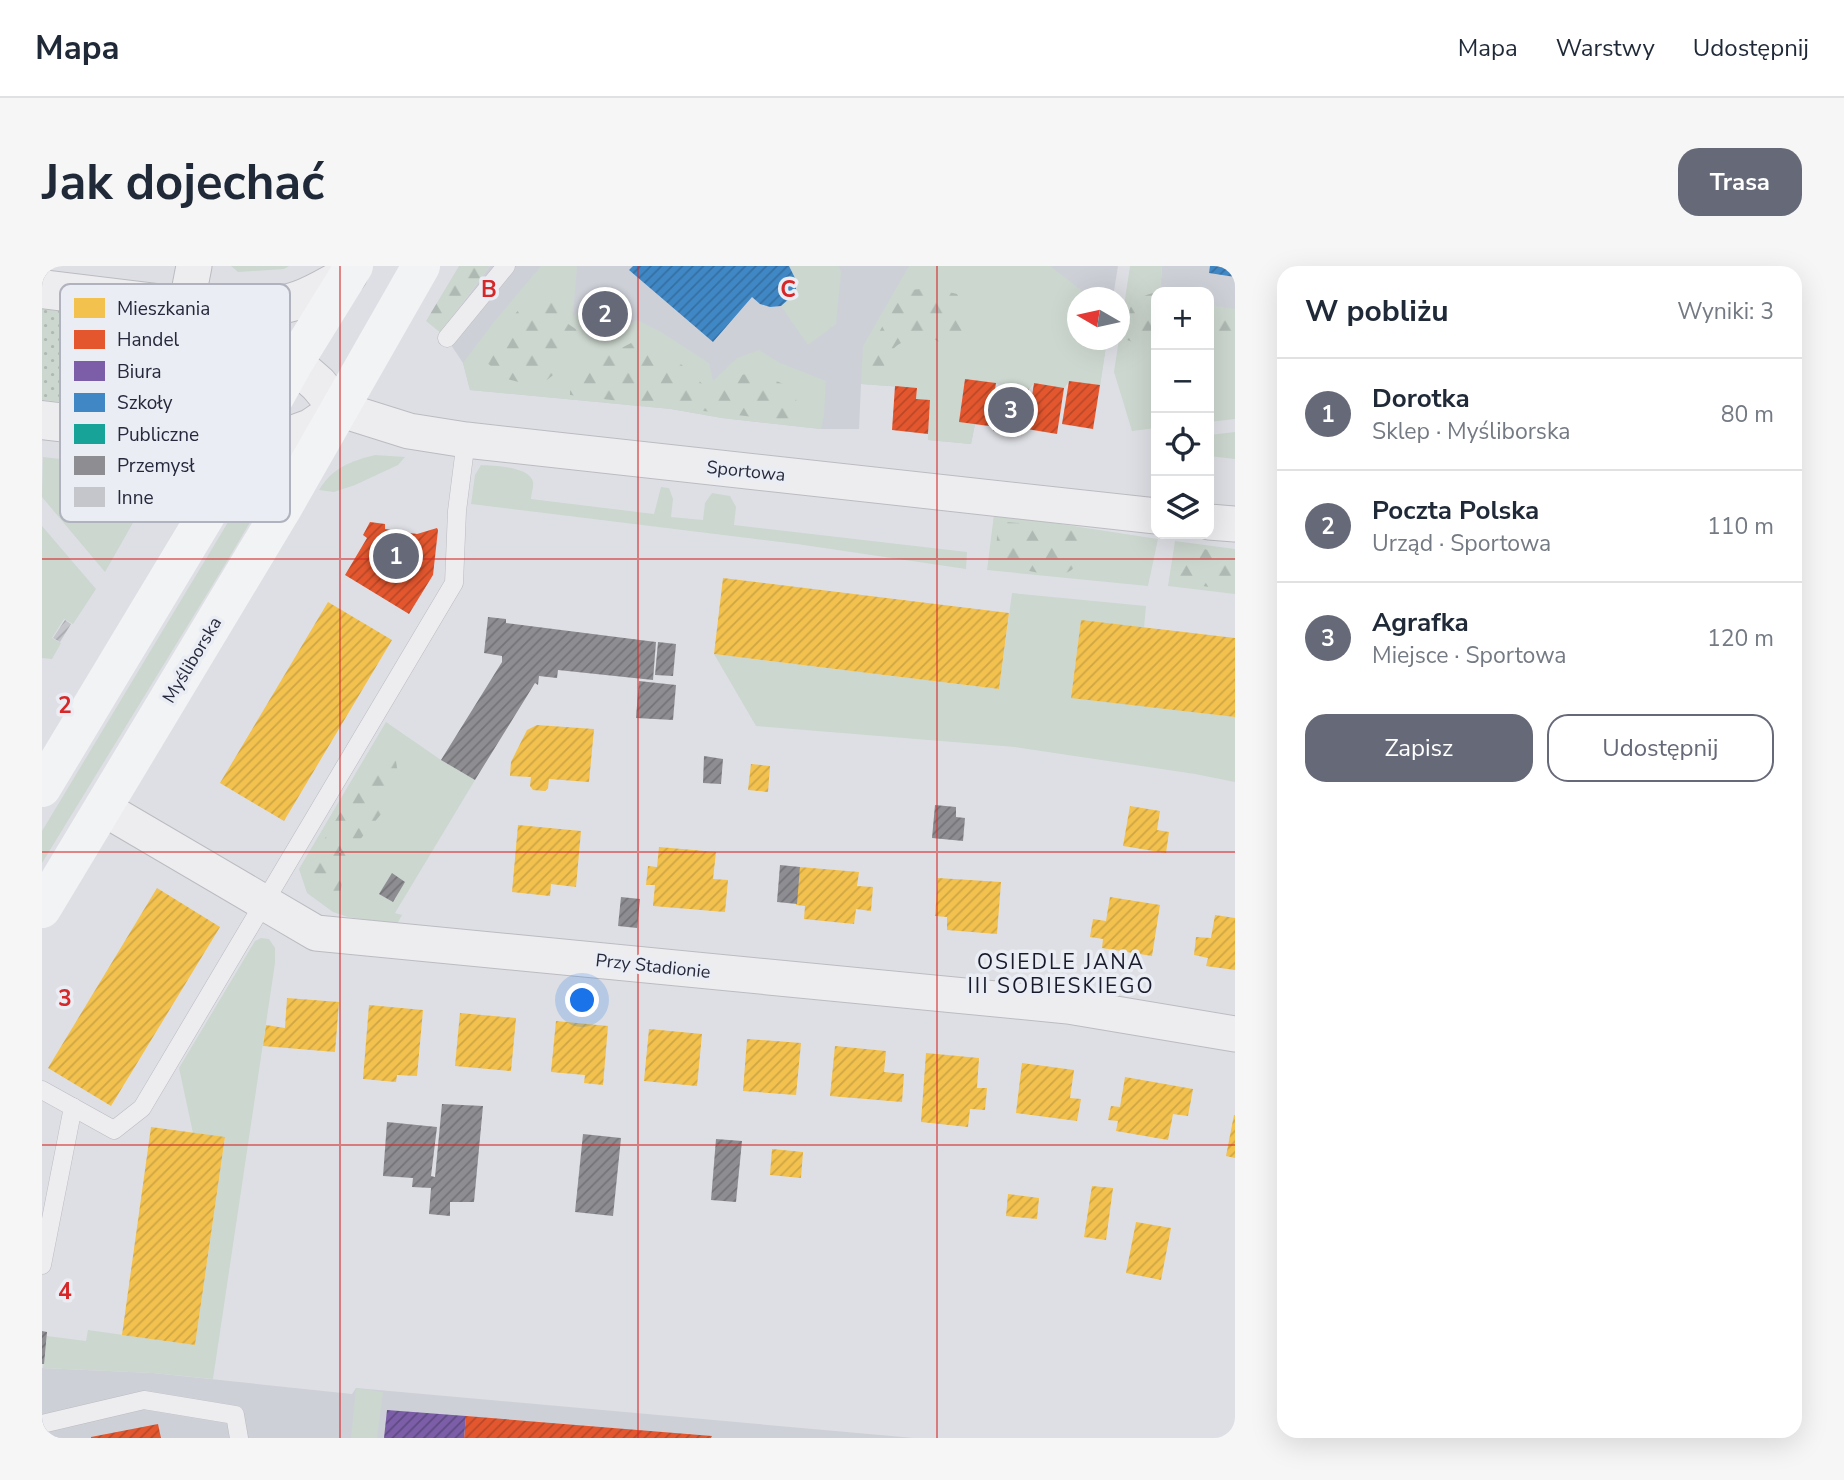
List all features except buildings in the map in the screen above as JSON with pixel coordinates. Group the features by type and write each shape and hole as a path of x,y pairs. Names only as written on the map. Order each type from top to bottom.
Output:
{"main road":[{"name":"Myśliborska","path":"290,496 421,266"},
{"path":"290,370 351,271"},
{"path":"42,788 202,522"},
{"name":"Myśliborska","path":"42,909 275,522"}],"street":[{"path":"194,266 198,284"},
{"path":"290,302 315,293 351,271"},
{"path":"42,289 60,291"},
{"path":"290,360 318,384 339,409 312,428 290,436"},
{"name":"Sportowa","path":"339,409 409,431 466,440 1151,515"},
{"path":"42,420 60,422"},
{"path":"1214,522 1235,524"},
{"name":"Przy Stadionie","path":"103,808 316,933 1068,1006 1235,1034"}],"lane":[{"path":"447,338 506,266"},
{"path":"42,1090 114,1130 142,1108 454,583 457,511 466,440"},
{"path":"42,1265 73,1107"},
{"path":"42,1424 144,1400 235,1415 239,1438"}],"shaded area":[{"path":"490,266 1118,266 1115,287 1067,287 1067,350 1105,350 1100,385 1069,381 1064,388 1034,383 1029,389 965,379 959,421 975,424 971,444 928,440 930,401 917,388 861,384 859,429 821,429 722,418 671,409 470,390 463,363 447,339 449,321"},
{"path":"1162,266 1235,266 1235,371 1214,372 1214,287 1160,287"},
{"path":"42,1368 153,1373 352,1394 356,1388 914,1438 42,1438"}],"green space":[{"path":"231,266 289,266 284,269 238,272"},
{"path":"459,266 490,266 449,321 447,338 426,321"},
{"path":"541,266 577,266 573,317 589,298 605,289 629,308 616,332 637,320 661,332 709,363 713,381 737,358 759,350 778,362 826,381 821,429 722,418 671,409 470,390 463,363"},
{"path":"789,266 839,266 841,273 836,324 808,345 781,306 796,289"},
{"path":"909,266 1050,266 1077,287 1067,287 1067,350 1105,350 1100,386 1069,381 1064,388 1034,383 1029,389 965,379 959,421 975,424 971,444 928,440 930,401 916,399 917,388 861,384 863,346"},
{"path":"1130,266 1162,266 1160,287 1151,287 1151,429 1132,431 1114,372 1117,350 1130,350 1130,287 1127,287"},
{"path":"932,288 957,294 972,321 968,341 956,350 923,334 914,337 900,343 891,351 882,374 870,364 872,345 897,300 910,290"},
{"path":"548,293 562,305 564,321 577,330 571,346 557,372 538,387 507,379 481,358 528,299"},
{"path":"1151,294 1151,345 1130,341 1130,310 1137,300"},
{"path":"1214,306 1235,309 1235,419 1214,421"},
{"path":"42,309 60,311 60,402 42,400"},
{"path":"1214,315 1227,316 1235,322 1235,354 1221,348 1214,349"},
{"path":"635,341 665,352 707,388 751,374 788,387 796,398 796,422 570,395 570,385 600,359"},
{"path":"1235,432 1235,459 1214,457 1214,434"},
{"path":"375,455 405,457 398,465 355,485 334,492 319,490 330,476 343,466"},
{"path":"43,457 60,459 60,518 42,497"},
{"path":"481,465 511,468 525,473 533,482 531,499 654,514 661,487 669,488 673,499 671,517 703,520 705,503 712,493 730,496 736,507 734,525 967,552 966,569 797,544 471,504 475,475"},
{"path":"994,514 1158,539 1148,586 987,570"},
{"path":"63,522 133,522 105,572"},
{"path":"228,522 250,522 42,863 42,831"},
{"path":"1005,522 1062,526 1080,534 1085,550 1074,568 1061,574 1042,574 1012,566 996,560 997,535"},
{"path":"42,526 96,589 73,624 64,619 52,638 61,643 52,659 42,658"},
{"path":"1175,541 1235,549 1235,594 1168,586"},
{"path":"1186,547 1235,556 1235,588 1203,586 1188,581 1175,572 1178,553"},
{"path":"1012,593 1146,606 1144,628 1081,621 1071,697 1235,717 1235,782 1015,747 756,726 714,654 999,689"},
{"path":"386,722 475,780 395,913 402,915 397,924 348,917 333,912 307,893 299,869"},
{"path":"375,754 396,761 399,781 382,813 344,863 340,897 322,896 309,882 312,860"},
{"path":"261,938 269,939 275,948 275,963 213,1379 153,1373 43,1368 47,1336 86,1341 88,1330 195,1345 225,1138 193,1133 179,1068 255,941"},
{"path":"356,1388 383,1392 377,1438 351,1438"}],"place":[{"name":"Poczta Polska","path":"605,314"},
{"name":"Agrafka","path":"1011,410"},
{"name":"Dorotka","path":"396,556"}],"district":[{"name":"OSIEDLE JANA III SOBIESKIEGO","path":"1061,974"}]}
